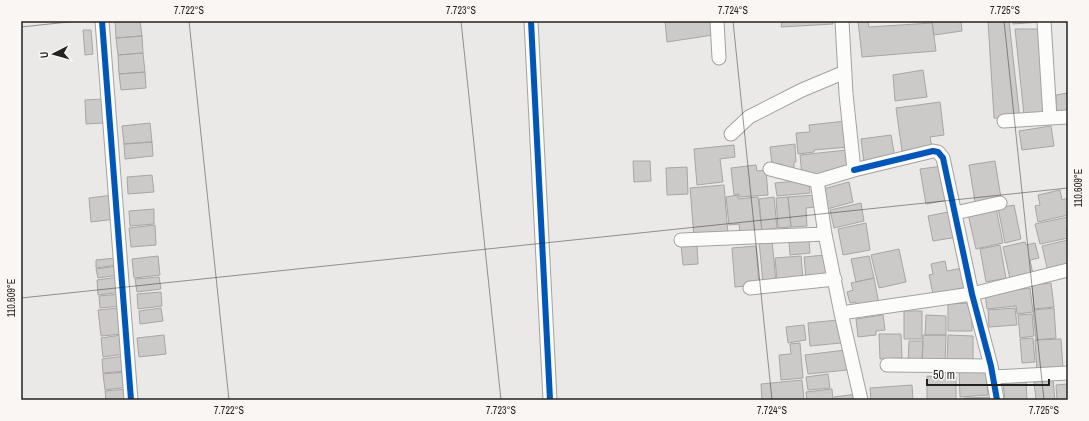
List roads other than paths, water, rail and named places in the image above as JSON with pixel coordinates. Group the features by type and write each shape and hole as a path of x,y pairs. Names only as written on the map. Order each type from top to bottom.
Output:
{"street":[{"path":"102,21 131,400"},
{"path":"531,21 550,400"},
{"path":"717,21 718,58"},
{"path":"842,21 854,170"},
{"path":"1044,21 1050,118"},
{"path":"731,134 749,117 802,90 845,72"},
{"path":"1004,121 1068,117"},
{"path":"770,169 817,181 854,170 933,151 938,152 943,158 972,294 992,372 997,400"},
{"path":"817,181 824,234 862,400"},
{"path":"955,213 1000,203"},
{"path":"681,240 824,234"},
{"path":"841,313 972,294 1068,270"},
{"path":"750,288 835,278"},
{"path":"887,365 992,372 1068,373"}]}
